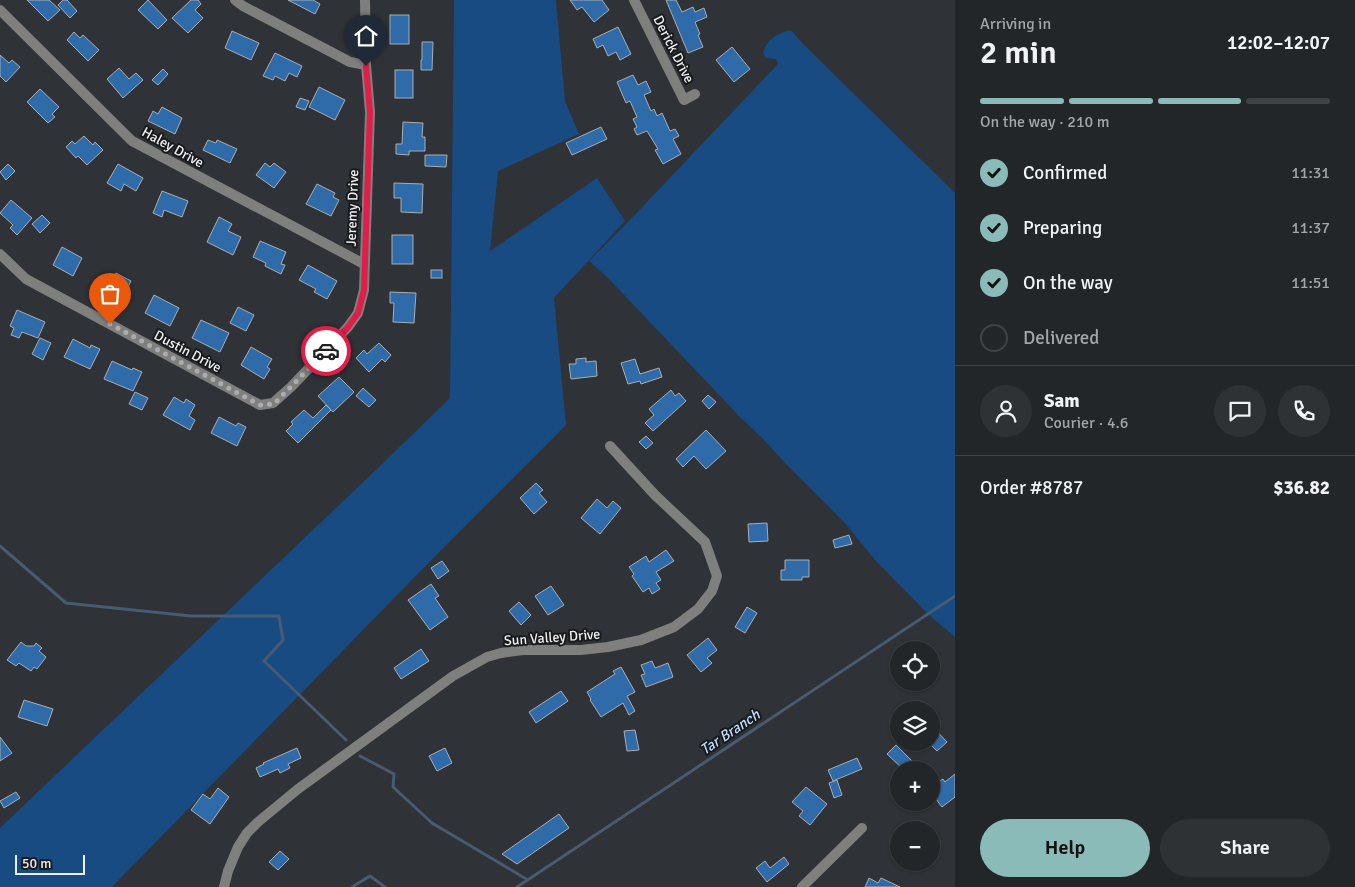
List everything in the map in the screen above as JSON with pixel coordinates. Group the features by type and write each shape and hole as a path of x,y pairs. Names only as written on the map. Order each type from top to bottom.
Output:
{"street":[{"path":"235,0 350,62 366,66"},
{"name":"Jeremy Drive","path":"265,405 274,404 337,340 358,313 364,290 370,112 366,66 365,0"},
{"name":"Derick Drive","path":"634,0 684,100 695,94"},
{"name":"Haley Drive","path":"0,10 132,141 364,264"},
{"name":"Dustin Drive","path":"0,254 26,279 260,405 265,405"},
{"name":"Sun Valley Drive","path":"224,887 228,871 238,847 247,833 258,822 298,789 453,676 487,657 500,654 523,650 581,650 641,640 674,626 698,609 712,591 717,576 705,542 655,495 610,446"},
{"path":"802,887 862,828"}],"shaded area":[{"path":"454,0 556,0 565,101 579,134 498,171 490,251 597,178 625,221 554,298 566,425 112,887 0,887 0,828 450,398"},
{"path":"786,31 792,31 955,193 955,637 929,615 875,560 845,523 739,416 608,278 589,261 778,64 776,59 766,58 763,53 771,39"}],"building":[{"path":"27,0 49,0 60,10 48,21"},
{"path":"63,0 67,0 77,11 70,18 58,5"},
{"path":"148,0 167,20 158,29 138,10"},
{"path":"191,0 198,0 201,4 195,10 203,18 188,33 172,18"},
{"path":"288,0 313,0 320,4 315,14"},
{"path":"570,0 602,0 609,10 594,22 582,7 577,10"},
{"path":"666,0 676,0 682,12 693,7 695,12 704,8 707,17 695,22 703,47 688,53"},
{"path":"390,15 409,15 409,44 390,44"},
{"path":"618,27 631,54 620,60 616,52 608,56 603,45 597,48 593,39"},
{"path":"232,31 259,43 251,60 225,48"},
{"path":"74,32 80,38 83,35 99,50 88,61 67,40"},
{"path":"422,42 433,42 432,70 421,70"},
{"path":"732,47 750,69 734,82 716,60"},
{"path":"275,53 302,66 297,77 289,73 285,81 275,76 273,80 263,76"},
{"path":"0,55 9,63 12,60 20,67 6,82 0,76"},
{"path":"119,68 129,79 136,73 143,80 123,98 107,79"},
{"path":"163,69 168,74 158,85 152,80"},
{"path":"395,70 413,70 413,98 395,98"},
{"path":"633,75 638,85 646,81 651,92 644,95 651,111 654,109 657,116 662,113 670,131 675,129 679,136 673,139 681,154 663,164 655,150 658,149 647,131 637,135 634,129 637,127 633,119 637,117 630,101 626,103 617,82"},
{"path":"319,87 345,100 335,120 309,107"},
{"path":"40,89 59,107 52,114 55,117 48,123 27,102"},
{"path":"300,98 309,101 305,110 296,107"},
{"path":"162,107 182,118 175,134 148,121 153,111 158,114"},
{"path":"403,122 423,123 422,137 425,137 425,151 409,151 409,155 396,154 396,144 402,144"},
{"path":"601,127 607,139 572,155 566,143"},
{"path":"84,136 93,145 95,142 103,150 87,165 78,156 76,158 66,147 72,141 75,144"},
{"path":"208,140 216,143 217,140 237,149 230,163 203,150"},
{"path":"425,155 447,155 446,167 425,166"},
{"path":"265,163 270,167 274,163 286,172 274,188 256,175"},
{"path":"8,164 15,171 6,180 0,172"},
{"path":"118,164 143,178 136,191 124,184 121,191 107,183"},
{"path":"394,183 423,184 422,213 401,212 401,198 394,198"},
{"path":"317,184 335,193 333,197 339,200 331,216 306,204"},
{"path":"162,191 188,201 182,217 164,210 162,217 153,213"},
{"path":"11,200 32,218 17,235 10,228 13,225 0,213"},
{"path":"42,215 50,223 40,233 32,224"},
{"path":"219,217 232,224 228,231 241,237 233,255 207,242"},
{"path":"392,235 413,235 413,264 392,264"},
{"path":"260,241 286,252 281,264 285,265 281,274 265,266 266,263 253,257"},
{"path":"62,247 82,258 73,276 53,265"},
{"path":"308,265 337,281 327,299 314,292 316,289 299,280"},
{"path":"431,270 442,270 442,278 431,278"},
{"path":"116,273 131,281 121,301 105,292"},
{"path":"390,292 416,293 414,323 393,322 394,303 390,303"},
{"path":"154,295 179,308 170,326 145,313"},
{"path":"238,307 254,315 246,331 230,323"},
{"path":"17,310 45,322 38,338 22,332 19,338 11,335 14,328 10,326"},
{"path":"201,320 229,333 220,352 192,338"},
{"path":"40,338 51,343 43,360 32,354"},
{"path":"73,339 90,348 91,345 100,349 90,369 64,357"},
{"path":"379,343 391,355 385,362 382,359 369,372 356,358 364,350 367,354"},
{"path":"251,347 272,359 267,367 270,369 264,379 241,365"},
{"path":"586,358 586,362 596,361 597,376 571,379 569,364 576,364 576,359"},
{"path":"635,359 640,374 659,368 662,377 641,384 640,381 628,384 621,363"},
{"path":"112,361 132,370 133,368 142,372 133,391 104,379"},
{"path":"339,377 354,392 333,412 318,396"},
{"path":"363,388 376,400 369,407 356,396"},
{"path":"671,390 675,396 679,393 686,401 653,431 645,423 654,415 649,409"},
{"path":"135,392 148,398 142,410 129,404"},
{"path":"708,395 716,402 709,409 702,401"},
{"path":"174,397 184,403 186,399 195,405 189,416 195,420 190,430 163,415"},
{"path":"326,405 331,410 298,443 286,431 293,424 291,422 304,410 313,418"},
{"path":"219,417 236,426 238,423 246,427 237,446 211,433"},
{"path":"706,430 726,451 706,469 694,456 683,467 676,459"},
{"path":"646,436 653,443 646,449 639,442"},
{"path":"536,483 543,490 539,493 547,502 534,514 520,498"},
{"path":"597,499 607,508 613,501 621,508 600,534 581,518"},
{"path":"767,523 768,541 749,542 748,524"},
{"path":"849,535 852,544 835,548 833,540"},
{"path":"666,550 674,561 656,572 661,580 656,583 660,589 652,594 649,588 643,592 632,576 634,574 629,567 646,556 649,562"},
{"path":"785,560 809,560 809,577 802,577 802,580 781,580 781,570 785,570"},
{"path":"442,561 449,571 438,579 431,568"},
{"path":"431,584 439,596 435,598 448,617 430,630 408,600"},
{"path":"551,586 564,605 548,615 535,596"},
{"path":"519,602 531,615 521,625 509,611"},
{"path":"747,607 757,613 745,633 735,627"},
{"path":"708,638 717,650 707,658 712,663 701,672 687,655"},
{"path":"21,642 26,646 34,646 36,643 42,648 39,651 46,657 37,669 34,667 31,671 19,663 16,666 7,660"},
{"path":"421,649 429,661 401,679 394,668"},
{"path":"652,661 655,668 668,663 673,677 646,687 641,675 645,674 641,665"},
{"path":"621,667 635,692 627,696 635,711 629,715 623,703 601,717 587,692 615,674 613,671"},
{"path":"561,691 568,701 536,723 529,712"},
{"path":"24,700 53,709 47,726 18,717"},
{"path":"635,730 639,750 627,751 624,731"},
{"path":"940,735 947,742 940,748"},
{"path":"0,737 12,753 0,761"},
{"path":"297,748 301,758 288,764 290,768 280,773 278,769 260,777 256,768"},
{"path":"445,748 452,763 437,771 429,756"},
{"path":"890,751 902,751 912,761 894,761 887,754"},
{"path":"857,758 862,769 833,781 828,770"},
{"path":"955,774 955,797 942,807 940,804 940,781 943,779 945,782"},
{"path":"837,780 842,795 834,798 829,783"},
{"path":"806,787 827,804 810,825 799,816 803,811 792,802"},
{"path":"218,788 229,797 210,824 191,810 203,794 210,799"},
{"path":"16,792 20,798 4,808 0,801"},
{"path":"559,814 569,828 517,864 502,854"},
{"path":"280,851 289,859 278,870 269,862"},
{"path":"784,857 789,864 767,882 756,868 765,861 770,868"},
{"path":"869,878 878,883 881,878 900,887 865,887"}],"waterway":[{"path":"0,546 66,603 191,616 279,616 283,640 264,661 346,740"},
{"name":"Tar Branch","path":"517,887 955,596"},
{"path":"360,756 394,774 393,787 432,823 528,880"},
{"name":"Tar Branch","path":"352,887 370,876 385,887"}],"way so far":[{"path":"110,324 260,405 274,404 326,351"}],"route":[{"path":"326,351 358,313 364,290 370,112 366,66"}]}
